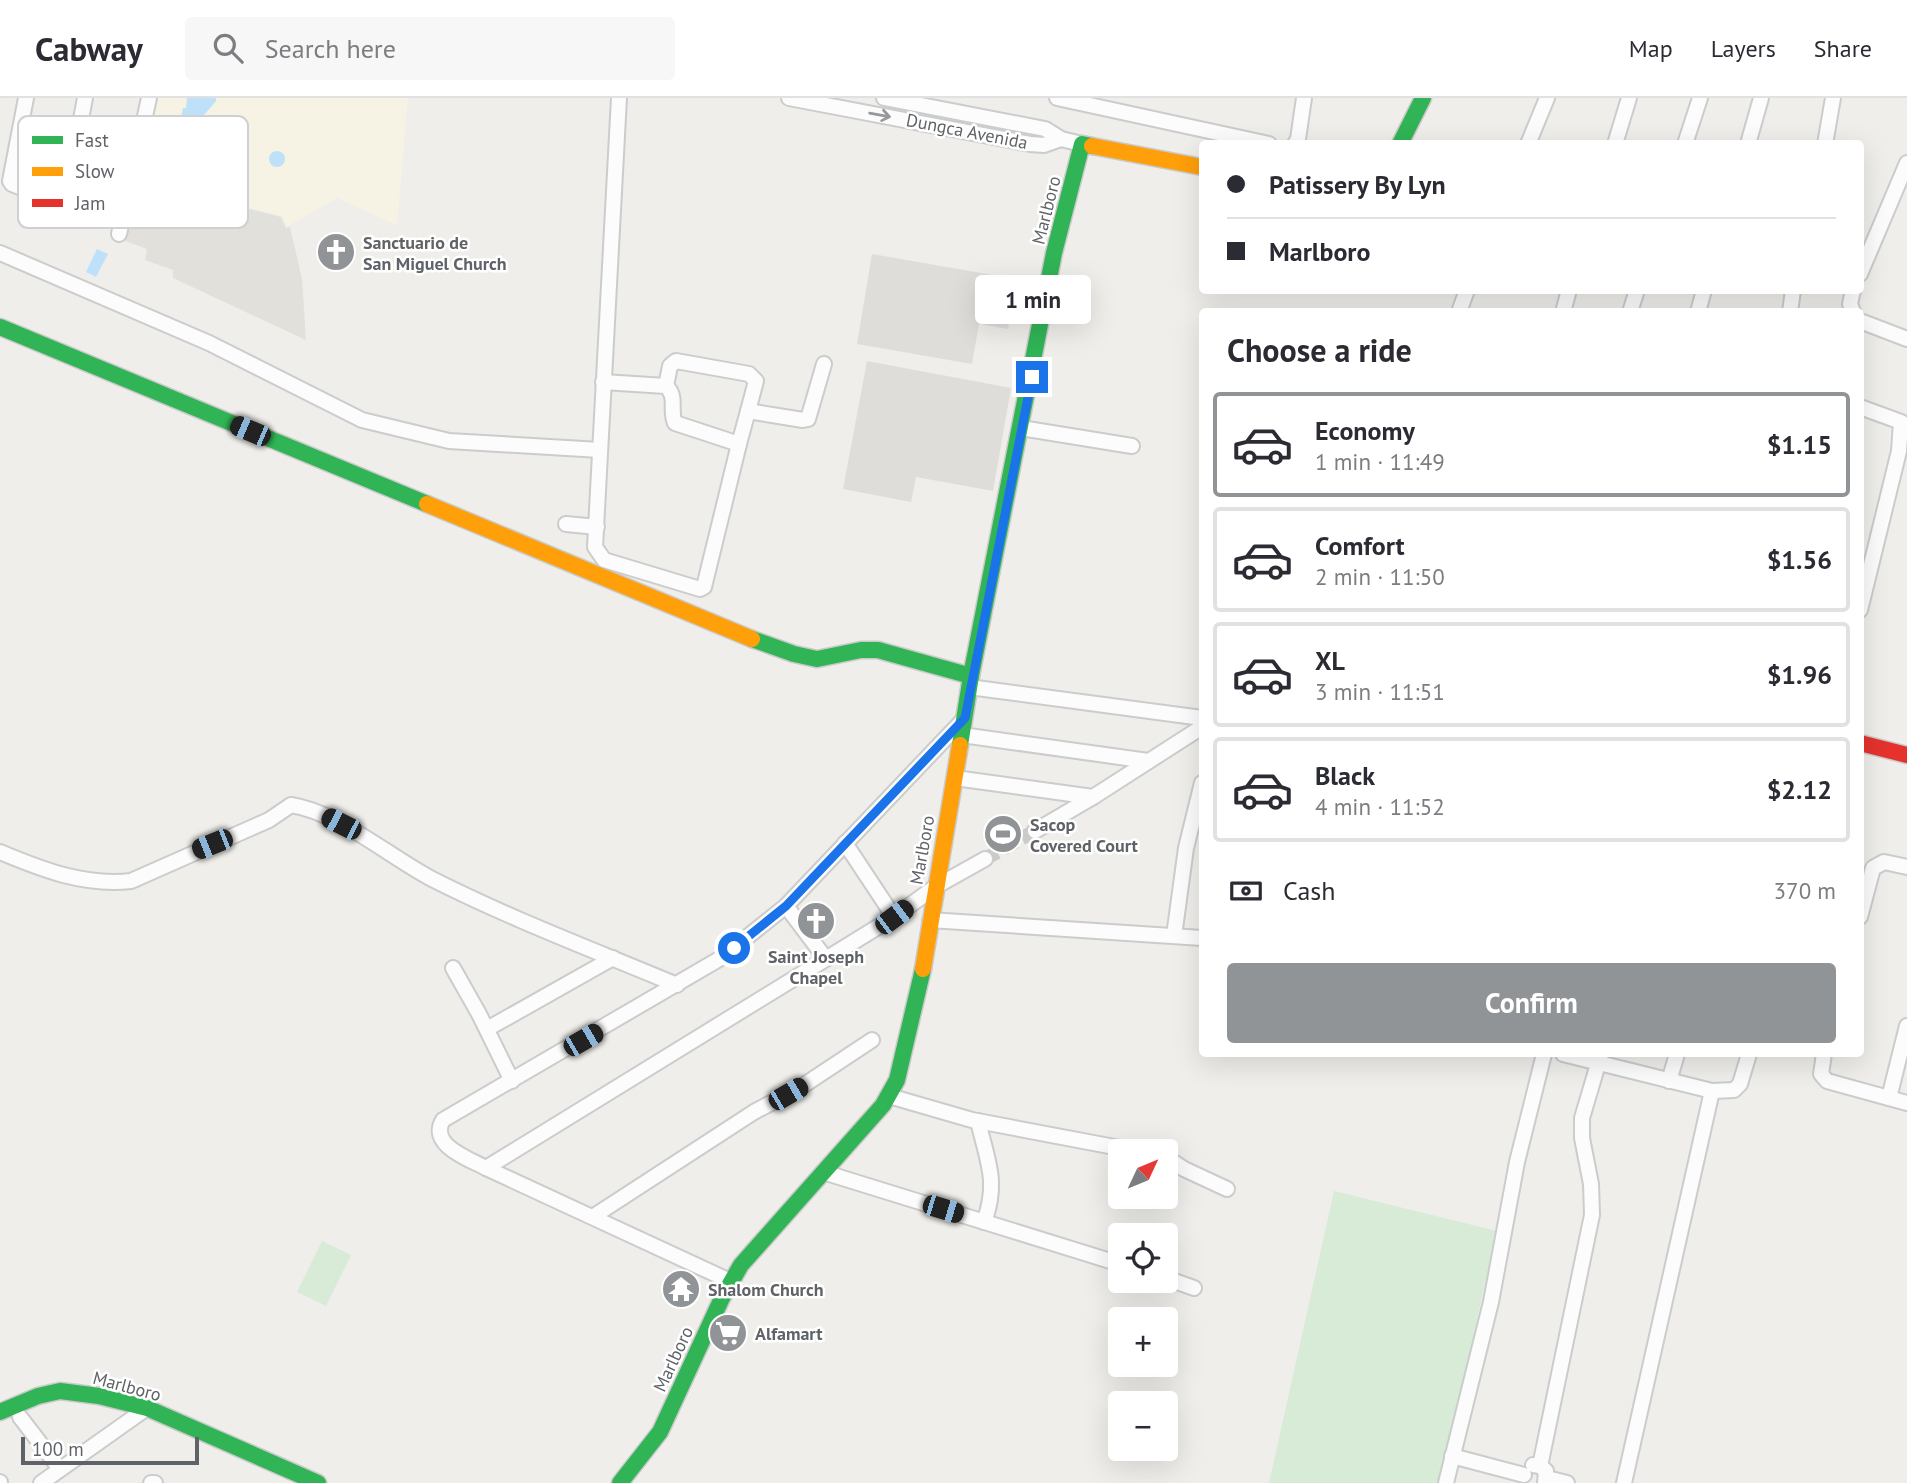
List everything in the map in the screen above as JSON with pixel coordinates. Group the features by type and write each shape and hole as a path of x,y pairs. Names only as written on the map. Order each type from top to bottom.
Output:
{"street":[{"path":"23,116 26,98"},
{"path":"82,116 85,98"},
{"path":"145,116 149,98"},
{"path":"619,98 595,547 604,560 700,589 704,587 756,381 749,374 676,361 670,366 666,386 673,396 672,418 675,423 739,444"},
{"name":"Dungca Avenida","path":"789,98 1030,144 1044,145 1061,139"},
{"name":"Dungca Avenida","path":"884,98 1045,129 1061,139 1082,144"},
{"path":"1057,98 1251,140"},
{"path":"1402,140 1423,98"},
{"path":"1530,140 1547,98"},
{"path":"1616,140 1629,98"},
{"path":"1686,140 1700,98"},
{"path":"1749,140 1761,98"},
{"path":"1826,140 1833,98"},
{"path":"1297,140 1301,99"},
{"path":"18,140 10,181 18,186"},
{"path":"1082,144 1199,166"},
{"name":"Marlboro","path":"620,1483 660,1432 730,1280 757,1245 889,1096 897,1080 920,986 970,682 1054,253 1082,144"},
{"path":"1864,265 1907,163"},
{"path":"119,234 120,228"},
{"path":"0,253 209,343 362,420 449,441 600,450"},
{"path":"1864,323 1907,339"},
{"path":"0,327 800,657 818,659 863,648 878,650 970,682 1199,718"},
{"path":"748,411 808,419 824,364"},
{"path":"603,382 666,386"},
{"path":"1864,408 1901,422 1899,451 1864,594"},
{"path":"1021,428 1132,446"},
{"path":"566,524 597,527"},
{"path":"730,1280 450,1149 442,1140 440,1125 443,1120 721,958 786,906 965,718"},
{"path":"1035,831 1199,729"},
{"path":"962,735 1148,761"},
{"path":"1864,744 1907,755"},
{"path":"955,778 1093,797"},
{"path":"1174,936 1186,848 1199,795"},
{"path":"0,852 51,873 77,879 113,883 131,881 269,820 291,805 302,807 341,824 432,878 526,922 677,985"},
{"path":"845,844 894,917"},
{"path":"486,1168 894,917 935,887 985,859"},
{"path":"1864,902 1873,869 1884,862 1907,867"},
{"path":"786,906 826,959"},
{"path":"930,920 1199,938"},
{"path":"487,1028 613,958"},
{"path":"453,968 487,1028 512,1082"},
{"path":"1889,1098 1907,1026"},
{"path":"594,1216 754,1112 807,1083 872,1040"},
{"path":"1446,1483 1490,1302 1517,1162 1543,1057"},
{"path":"1669,1081 1676,1057"},
{"path":"1544,1476 1592,1215 1591,1184 1582,1138 1582,1118 1599,1058 1669,1081 1712,1091 1734,1090 1740,1084 1748,1057"},
{"path":"1824,1057 1821,1074 1827,1081 1907,1103"},
{"path":"1624,1483 1712,1091"},
{"path":"889,1096 978,1121 1108,1146"},
{"path":"978,1121 993,1181 990,1206 984,1222"},
{"path":"1178,1165 1227,1189"},
{"path":"823,1172 1108,1260"},
{"path":"1178,1282 1194,1287"},
{"name":"Marlboro","path":"0,1412 30,1399 60,1391 99,1396 146,1408 318,1483"},
{"path":"41,1483 146,1408"},
{"path":"20,1417 60,1469"},
{"path":"1452,1456 1525,1479 1530,1466 1544,1476 1567,1483"}],"shaded area":[{"path":"157,98 408,98 397,225 337,198 286,227 282,216 248,208 248,116 153,116"},
{"path":"248,209 281,217 286,228 290,227 302,279 306,340 173,278 173,270 145,260 147,249 123,240 126,228 248,228"},
{"path":"872,254 1016,279 1008,329 979,324 972,364 857,344"},
{"path":"867,361 1011,388 993,491 916,477 911,502 843,489"}],"green space":[{"path":"1334,1191 1497,1231 1440,1483 1269,1483"},
{"path":"322,1241 351,1255 326,1306 297,1292"}],"water":[{"path":"187,98 216,98 203,116 182,116 183,108 186,108"},
{"path":"274,151 280,151 285,159 283,165 274,167 269,162 269,156"},
{"path":"97,249 108,254 96,277 86,272"}],"tunnel":[{"path":"985,859 1035,831"}],"traffic: fast":[{"path":"1402,140 1423,98"},
{"path":"960,745 971,676 1054,253 1082,144 1092,146"},
{"path":"0,327 427,504"},
{"path":"752,639 817,659 861,650 878,650 971,676"},
{"path":"620,1483 660,1432 722,1298 741,1265 883,1105 897,1080 923,969"},
{"path":"0,1412 38,1396 60,1391 99,1396 147,1408 318,1483"}],"traffic: slow":[{"path":"1092,146 1199,166"},
{"path":"427,504 752,639"},
{"path":"923,969 960,745"}],"traffic: jam":[{"path":"1864,744 1907,755"}],"place":[{"name":"Sanctuario de San Miguel Church","path":"336,252"},
{"name":"Sacop Covered Court","path":"1003,834"},
{"name":"Saint Joseph Chapel","path":"816,921"},
{"name":"Shalom Church","path":"681,1289"},
{"name":"Alfamart","path":"728,1333"}],"route":[{"path":"734,948 786,906 965,718 971,676 1032,377"}]}
